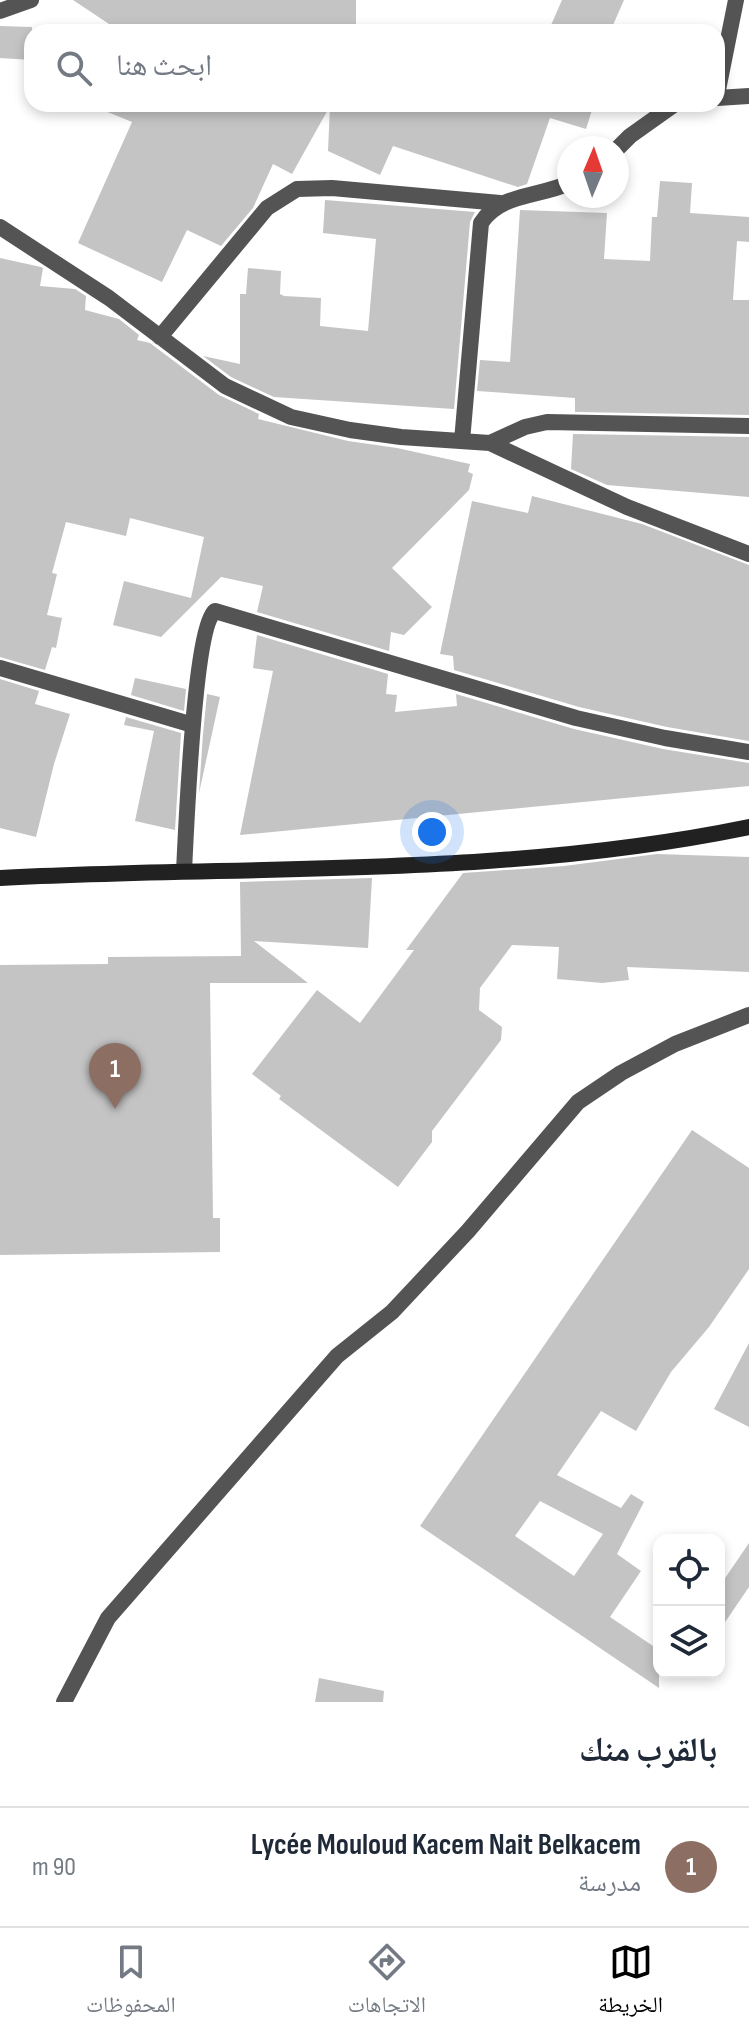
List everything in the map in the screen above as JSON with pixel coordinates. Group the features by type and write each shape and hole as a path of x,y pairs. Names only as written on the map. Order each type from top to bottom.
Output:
{"street":[{"path":"0,11 31,0"},
{"path":"725,56 736,0"},
{"path":"725,96 749,96"},
{"path":"629,137 664,112"},
{"path":"160,337 267,208 297,189 311,186 500,203"},
{"path":"462,441 481,223 488,212 500,203 557,186"},
{"path":"5,234 109,298 225,386 291,417 350,430 490,443 627,507 749,554"},
{"path":"490,443 525,427 547,422 749,426"},
{"path":"184,871 193,725 206,624 215,611 576,718 665,738 749,752"},
{"path":"0,668 193,725"},
{"path":"0,878 416,867 531,859 749,827"},
{"path":"64,1702 108,1618 117,1607 337,1356 403,1300 468,1231 578,1102 621,1073 675,1044 749,1015"}],"building":[{"path":"73,0 356,0 356,24 109,24"},
{"path":"562,0 624,0 614,24 552,24"},
{"path":"0,26 24,27 24,60 0,58"},
{"path":"108,112 327,112 292,174 273,164 253,208 221,246 187,230 162,282 78,243 132,122"},
{"path":"330,112 591,112 586,129 550,118 527,184 518,187 393,146 380,175 328,151"},
{"path":"660,181 692,183 690,213 749,217 749,242 737,241 733,300 749,300 749,415 575,412 575,398 477,391 480,360 510,362 520,210 607,213 604,259 650,261 652,217 657,217"},
{"path":"325,200 475,212 470,222 454,409 274,397 231,377 203,356 240,364 240,294 246,294 248,268 281,271 280,294 284,296 321,298 320,326 368,331 376,239 323,233"},
{"path":"0,258 43,268 40,286 75,289 86,296 85,310 119,319 139,335 137,340 150,343 219,395 259,414 258,419 348,441 470,464 468,472 473,474 469,490 392,568 432,607 404,635 391,632 389,651 257,612 263,586 221,577 161,637 113,625 124,581 191,598 204,537 130,518 126,536 66,522 52,573 57,574 47,615 62,618 56,648 52,647 45,670 0,657"},
{"path":"573,434 749,437 749,497 607,485 571,469"},
{"path":"532,496 642,524 749,565 749,741 579,707 454,670 453,656 440,654 472,501 528,513"},
{"path":"257,635 388,674 386,694 397,695 395,712 457,706 456,694 574,729 663,749 749,763 749,786 240,835 273,671 253,668"},
{"path":"135,678 186,689 184,711 131,695"},
{"path":"0,679 39,691 35,704 70,714 36,837 0,828"},
{"path":"207,694 220,697 199,793 203,734"},
{"path":"126,717 181,733 175,830 135,821 154,731 124,725"},
{"path":"657,854 749,857 749,972 627,967 629,980 602,983 557,979 559,947 512,945 480,988 479,1010 502,1027 501,1040 432,1131 432,1142 398,1187 279,1099 281,1096 252,1074 317,990 360,1023 414,950 406,950 463,873 564,866"},
{"path":"372,878 368,948 254,941 308,983 210,983 213,1218 220,1218 220,1252 0,1255 0,965 108,964 108,957 241,956 240,882"},
{"path":"692,1130 749,1168 749,1269 709,1327 671,1372 636,1431 601,1411 557,1475 621,1508 631,1494 644,1502 617,1554 641,1571 610,1617 653,1646 653,1678 659,1678 659,1688 420,1526","holes":["540,1501 603,1534 574,1576 515,1536"]},
{"path":"749,1343 749,1427 714,1409"},
{"path":"749,1543 749,1587 725,1622 725,1606 725,1578"},
{"path":"319,1678 384,1691 383,1702 315,1702"}],"place":[{"name":"Lycée Mouloud Kacem Nait Belkacem","path":"115,1109"}]}
